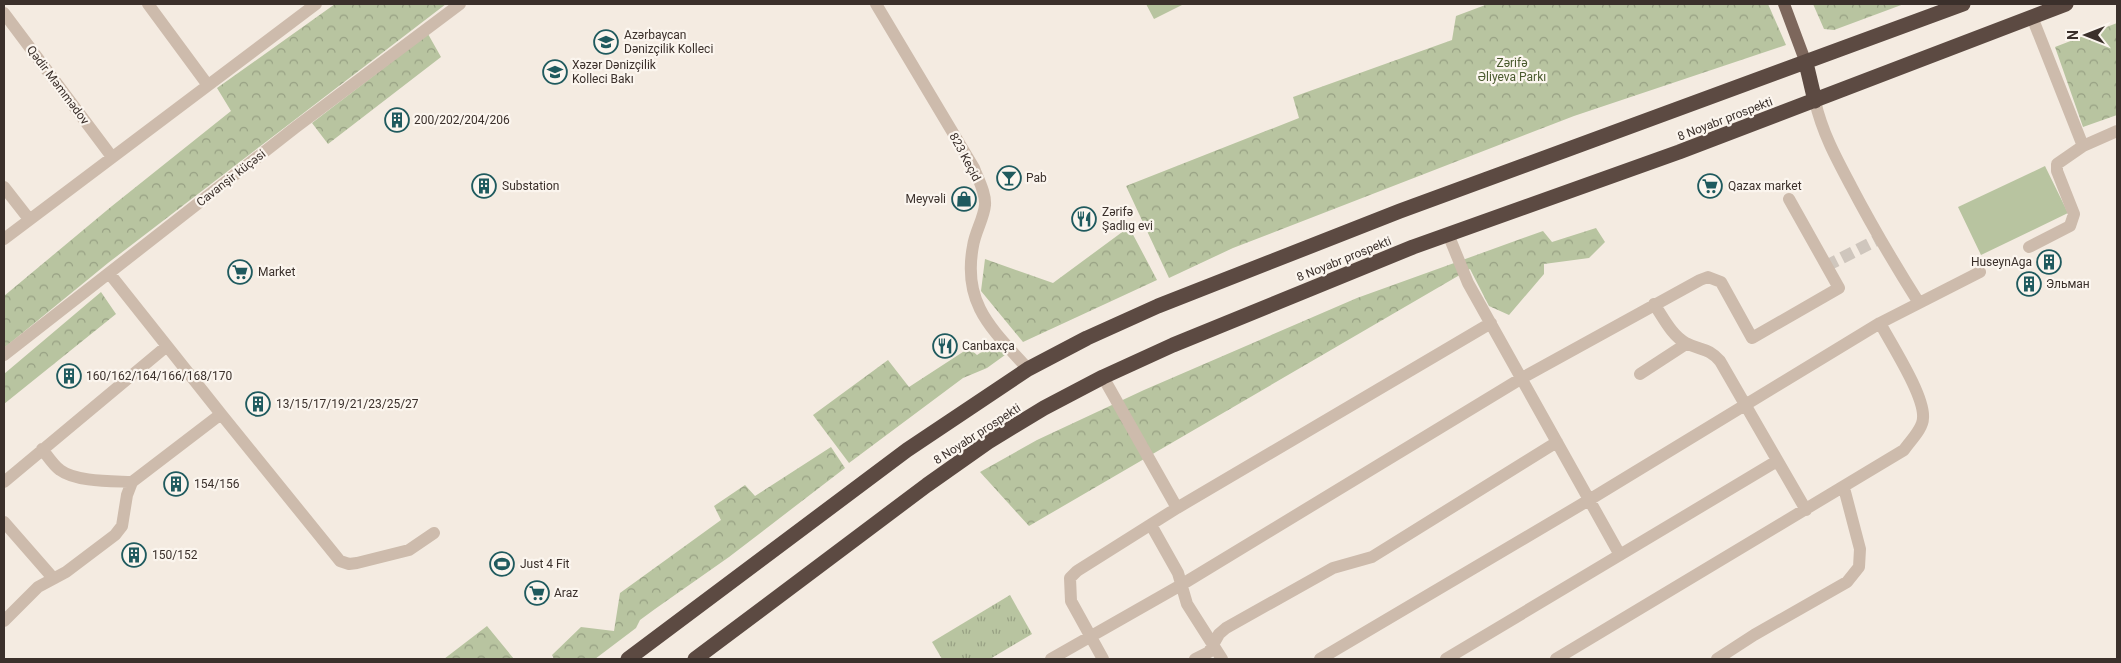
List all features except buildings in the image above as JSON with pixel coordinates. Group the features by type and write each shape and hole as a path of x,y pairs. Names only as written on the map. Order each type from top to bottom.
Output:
{"highway":[{"name":"8 Noyabr prospekti","path":"628,659 908,450 1028,369 1087,338 1158,306 1400,211 1963,4"},
{"name":"8 Noyabr prospekti","path":"695,659 903,502 988,442 1044,408 1103,377 1173,345 1448,234 1815,101 2066,4"},
{"path":"1806,62 1815,101"}],"main road":[{"path":"1784,4 1806,62"}],"street":[{"path":"148,4 207,84"},
{"path":"4,239 207,84 316,4"},
{"name":"Cavanşir küçəsi","path":"4,354 296,126 460,4"},
{"name":"823 Keçid","path":"876,4 974,168 983,192 985,205 973,246 971,266 972,290 978,308 987,324 1028,369"},
{"name":"Qədir Məmmədov","path":"4,13 112,157"},
{"path":"2032,17 2083,146"},
{"path":"1815,101 1822,128 1834,154 1879,238 1919,303"},
{"path":"2029,247 2070,226 2074,221 2074,214 2057,171 2057,164 2083,146 2117,131"},
{"path":"4,186 29,219"},
{"path":"1051,659 1181,585 1522,378 1700,280 1715,278 1721,282 1752,338 1839,288 1789,199"},
{"path":"1448,234 1468,283 1620,555"},
{"path":"1320,659 1589,500 1880,323 1980,272"},
{"path":"109,273 340,561 349,564 357,563 409,550 434,533"},
{"path":"1654,304 1677,336 1686,344 1711,351 1720,361 1806,510"},
{"path":"1103,659 1089,637 1071,601 1070,578 1077,571 1177,508 1491,323"},
{"path":"1556,659 1844,488 1904,450 1922,424 1924,417 1917,393 1880,323"},
{"path":"1640,374 1686,344"},
{"path":"4,482 167,346"},
{"path":"1103,377 1177,508"},
{"path":"4,621 38,587 66,572 115,535 122,526 127,495 132,482 221,414"},
{"path":"1195,659 1209,652 1219,634 1226,628 1333,568 1372,557 1557,442"},
{"path":"42,449 60,470 72,475 97,481 132,482"},
{"path":"1446,659 1777,461"},
{"path":"1717,659 1754,635 1847,582 1859,567 1860,549 1844,488"},
{"path":"4,522 53,578"},
{"path":"1151,525 1178,573 1187,604 1222,659"}],"green space":[{"path":"335,4 446,4 108,263 4,348 4,296 112,206 231,111 217,88"},
{"path":"1146,4 1184,4 1154,19"},
{"name":"Zərifə Əliyeva Parkı","path":"1488,4 1768,4 1786,45 1574,116 1233,248 1169,278 1126,186 1299,118 1293,97 1452,40 1456,16"},
{"path":"1813,4 1904,4 1834,30 1824,29"},
{"path":"2117,23 2117,115 2083,127 2055,47"},
{"path":"428,34 441,57 328,144 312,123"},
{"path":"2045,166 2068,213 1981,255 1958,207"},
{"path":"1129,227 1157,280 1023,342 981,291 985,259 1053,283"},
{"path":"1596,228 1605,242 1589,258 1544,264 1544,274 1509,315 1489,306 1470,269 1029,526 980,472 1037,440 1144,390 1357,298 1543,231 1552,242"},
{"path":"101,292 116,314 4,404 4,374"},
{"path":"995,343 1005,355 987,368 963,378 849,463 813,415 888,360 909,387 969,348 977,355"},
{"path":"831,447 845,468 729,557 640,620 636,628 595,659 554,659 552,655 581,627 614,631 620,593 721,520 714,506 745,485 755,496"},
{"path":"1010,595 1032,634 990,659 942,659 932,642"},
{"path":"487,626 514,659 444,659"}],"tunnel":[{"path":"1826,266 1879,239"}],"place":[{"name":"Azərbaycan Dənizçilik Kolleci","path":"606,42"},
{"name":"Xəzər Dənizçilik Kolleci Bakı","path":"555,72"},
{"name":"200/202/204/206","path":"397,120"},
{"name":"Pab","path":"1009,178"},
{"name":"Substation","path":"484,186"},
{"name":"Qazax market","path":"1710,186"},
{"name":"Meyvəli","path":"964,199"},
{"name":"Zərifə Şadlıg evi","path":"1084,219"},
{"name":"HuseynAga","path":"2049,262"},
{"name":"Market","path":"240,272"},
{"name":"Эльман","path":"2029,284"},
{"name":"Canbaxça","path":"945,346"},
{"name":"160/162/164/166/168/170","path":"69,376"},
{"name":"13/15/17/19/21/23/25/27","path":"258,404"},
{"name":"154/156","path":"176,484"},
{"name":"150/152","path":"134,555"},
{"name":"Just 4 Fit","path":"502,564"},
{"name":"Araz","path":"537,593"}]}
